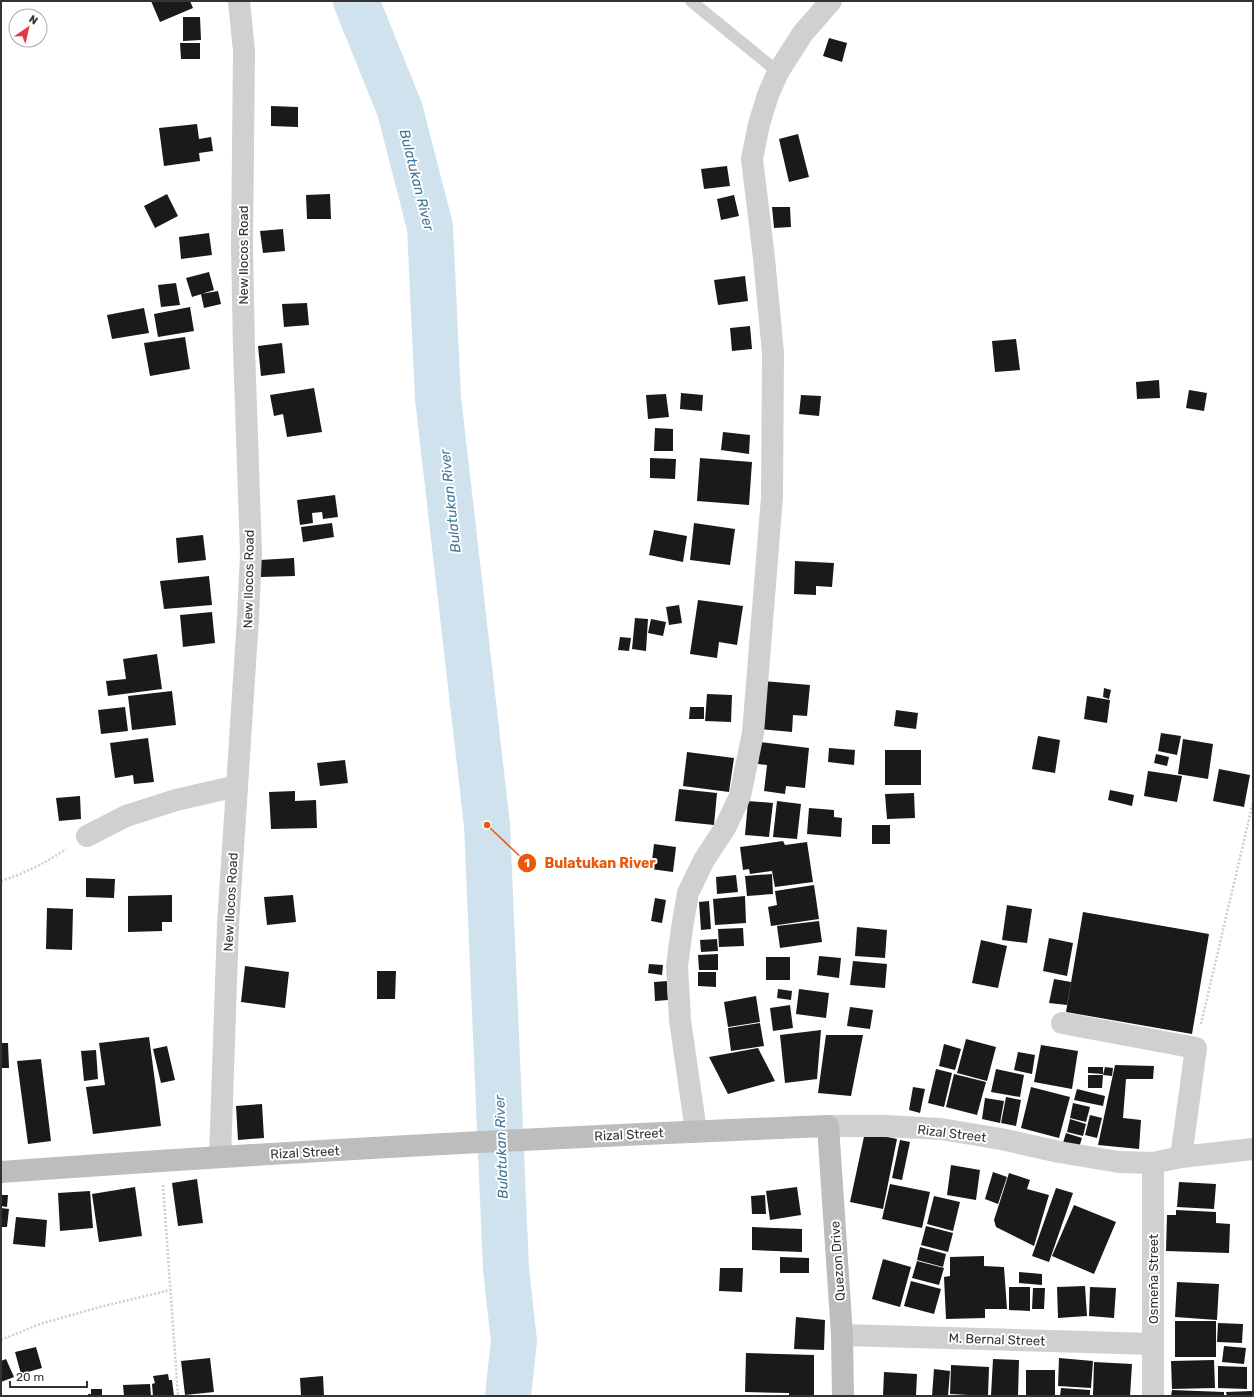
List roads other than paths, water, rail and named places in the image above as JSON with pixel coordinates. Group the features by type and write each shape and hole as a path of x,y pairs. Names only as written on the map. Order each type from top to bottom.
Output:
{"main road":[{"name":"Rizal Street","path":"1,1172 161,1160 393,1147 649,1133 828,1126"},
{"name":"Quezon Drive","path":"828,1126 842,1335 843,1396"}],"street":[{"name":"New Ilocos Road","path":"220,1157 228,925 248,618 250,554 242,254 244,52 239,1"},
{"path":"696,1131 680,1020 677,966 688,893 704,860 725,828 740,796 753,733 772,497 773,353 764,258 752,159 759,124 778,72 803,33 831,1"},
{"path":"87,836 126,816 176,800 237,786"},
{"path":"1062,1023 1196,1048 1181,1157"},
{"name":"Rizal Street","path":"828,1126 885,1126 941,1129 1119,1162 1153,1163 1181,1157 1253,1150"},
{"name":"Osmeña Street","path":"1153,1163 1154,1396"},
{"name":"M. Bernal Street","path":"842,1335 1153,1344"}],"lane":[{"path":"691,1 778,72"}],"waterway":[{"name":"Bulatukan River","path":"356,1 400,110 430,227 438,398 487,825 506,1269 514,1341 508,1396"}],"place":[{"name":"Bulatukan River","path":"487,825"}]}
